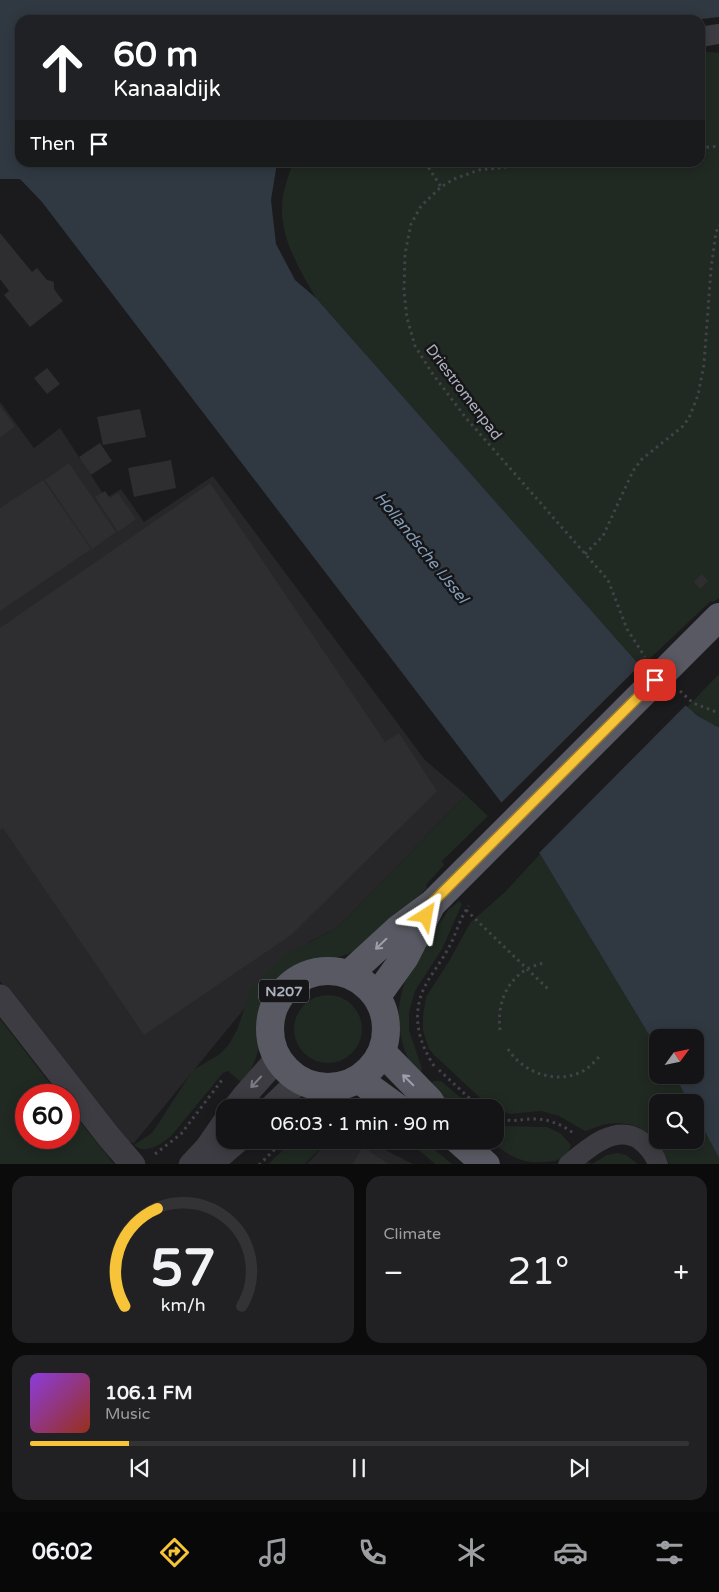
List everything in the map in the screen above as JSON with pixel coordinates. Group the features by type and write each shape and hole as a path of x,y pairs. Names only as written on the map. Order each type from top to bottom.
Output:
{"main road":[{"path":"350,974 398,929 433,902 713,623"},
{"path":"377,996 405,957 433,902"},
{"name":"N207","path":"331,970 350,974 365,983 377,996 386,1024 385,1042 382,1052 372,1067 358,1079 333,1087 316,1086 300,1080 278,1058 271,1040 270,1021 276,1003 287,987 303,976 331,970"},
{"path":"382,1052 428,1099"},
{"path":"358,1079 386,1099"},
{"path":"468,1149 486,1164"}],"street":[{"path":"705,36 719,34"},
{"path":"0,997 108,1137 132,1164"},
{"path":"242,1099 278,1058"},
{"path":"280,1099 300,1080"},
{"path":"191,1164 207,1148 216,1135"},
{"path":"568,1164 590,1147 614,1135 636,1138 653,1153 658,1164"},
{"path":"209,1164 227,1149"}],"path":[{"path":"705,147 719,146"},
{"path":"428,167 441,186"},
{"name":"Driestromenpad","path":"506,167 479,170 454,179 441,186 421,206 411,224 405,254 404,291 407,318 415,346 432,373 466,418 608,580 627,629 644,657"},
{"path":"585,554 604,536 632,471 642,459 682,427 689,418 698,395 704,364 711,269 716,232 719,225"},
{"path":"693,703 719,713"},
{"path":"470,1099 435,1066 424,1051 417,1017 422,993 446,955 466,910 471,904"},
{"path":"466,910 549,990"},
{"path":"500,1030 500,1002 510,983 528,969 546,962"},
{"path":"508,1050 513,1058 530,1071 550,1077 577,1074 600,1056"},
{"path":"504,1120 508,1122 538,1119 566,1127 590,1147"},
{"path":"260,1164 275,1149"}],"shaded area":[{"path":"705,52 719,53 719,598 713,602 711,601 641,667 316,298 290,250 286,237 282,210 287,179 292,167 705,167"},
{"path":"0,402 34,448 60,428 106,498 121,489 144,522 213,476 425,760 466,795 347,918 335,929 309,942 267,981 134,1143 118,1141 80,1089 80,1084 76,1084 0,981"},
{"path":"719,674 719,727 706,721 687,707"},
{"path":"466,795 488,816 442,861 444,865 426,885 427,888 392,922 364,945 343,956 292,971 273,989 265,1004 261,1019 258,1051 245,1083 242,1083 228,1071 223,1073 172,1135 159,1145 149,1149 139,1148 134,1145 152,1133 193,1070 220,1054 229,1044 237,1030 251,989 285,955 335,929"},
{"path":"540,854 649,1035 649,1084 679,1084 685,1094 649,1094 649,1135 638,1127 629,1124 607,1124 585,1131 559,1116 541,1111 510,1114 504,1112 504,1099 481,1099 429,1049 423,1031 426,997 451,958 470,923 506,891"},
{"path":"459,901 462,904 442,949 415,991 409,1013 409,1030 422,1069 419,1075 413,1069 403,1045 399,1025 399,1006 409,972 417,957 449,909"},
{"path":"328,995 341,998 352,1005 359,1016 362,1029 359,1042 352,1053 341,1060 328,1063 315,1060 304,1053 297,1042 294,1029 297,1016 304,1005 315,998"},
{"path":"0,1019 50,1084 15,1084 15,1149 80,1149 80,1122 114,1164 0,1164"},
{"path":"434,1081 441,1081 462,1099 443,1099 427,1085"},
{"path":"328,1097 349,1099 316,1099"},
{"path":"504,1126 547,1127 560,1133 571,1145 566,1155 555,1161 527,1161 501,1149 504,1149"},
{"path":"704,1130 719,1158 719,1164 669,1164 662,1149 704,1149"},
{"path":"284,1149 319,1149 305,1164 268,1164"},
{"path":"321,1149 383,1149 413,1164 307,1164"},
{"path":"418,1149 434,1149 452,1164 435,1164"},
{"path":"618,1153 626,1155 638,1164 592,1164 607,1155"}],"water":[{"name":"Hollandsche IJssel","path":"0,0 719,0 719,17 705,19 705,15 15,15 15,167 276,167 271,200 276,244 295,280 316,298 641,667 698,716 719,727 719,1158 704,1130 704,1094 685,1094 679,1084 704,1084 704,1029 649,1029 649,1035 540,854 42,202 20,179 0,179"}],"pier":[{"path":"641,664 687,704 537,855 500,804"}],"building":[{"path":"0,233 32,272 37,268 47,280 54,283 54,289 63,301 30,327 4,295 9,291 0,279"},
{"path":"47,368 60,384 47,394 34,378"},
{"path":"0,406 15,426 0,438"},
{"path":"140,409 146,437 103,445 97,417"},
{"path":"100,443 112,461 91,475 79,457"},
{"path":"171,460 176,488 134,497 128,468"},
{"path":"69,463 116,532 92,549 45,480"},
{"path":"43,480 91,549 0,611 0,508"},
{"path":"210,483 385,742 399,733 437,791 291,935 144,1035 3,828 0,830 0,628"},
{"path":"105,491 110,498 118,493 136,519 118,532 95,497"},
{"path":"702,574 708,581 700,589 694,582"},
{"path":"362,1149 366,1149 388,1164 353,1164"}],"route":[{"path":"426,916 433,902 655,680"}]}
